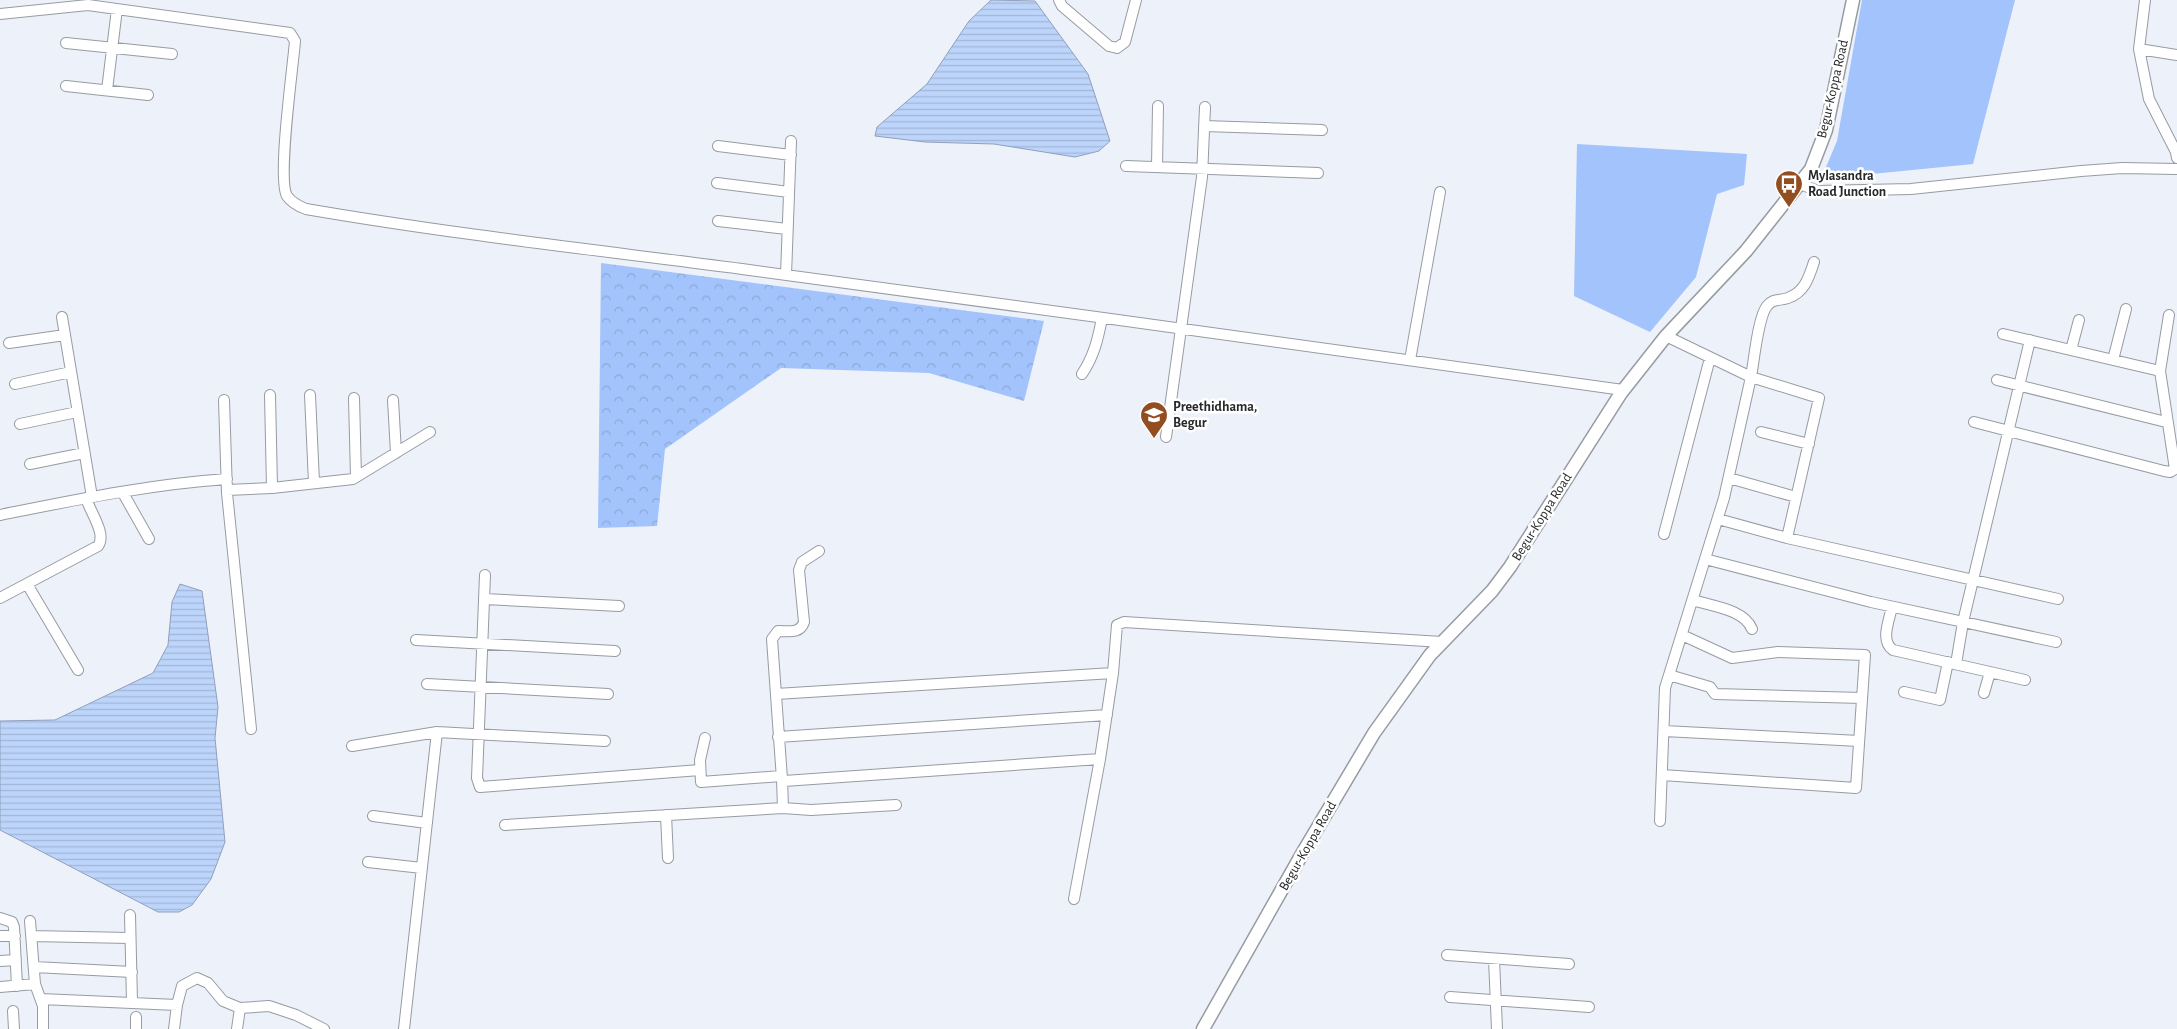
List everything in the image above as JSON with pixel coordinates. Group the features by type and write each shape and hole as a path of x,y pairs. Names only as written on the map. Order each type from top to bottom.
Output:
{"main road":[{"name":"Begur-Koppa Road","path":"1203,1029 1302,854 1374,734 1430,655 1492,590 1510,567 1623,390 1666,336 1746,250 1811,169 1826,130 1853,0"}],"street":[{"path":"1059,0 1062,6 1109,46 1116,48 1125,42 1136,0"},
{"path":"2145,0 2138,49 2149,100 2176,152 2177,158"},
{"path":"0,14 88,5 290,33 295,41 284,162 284,184 286,195 290,200 295,205 306,209 479,236 1180,328 1623,390"},
{"path":"107,90 117,9"},
{"path":"66,43 172,54"},
{"path":"2138,49 2177,55"},
{"path":"66,86 148,95"},
{"path":"1157,167 1158,106"},
{"path":"1166,437 1204,169 1205,107"},
{"path":"1204,126 1322,130"},
{"path":"786,275 791,141"},
{"path":"718,146 790,155"},
{"path":"1126,166 1318,174"},
{"path":"1800,184 1818,191 1902,189 2122,168 2177,169"},
{"path":"717,184 789,192"},
{"path":"1410,360 1440,192"},
{"path":"718,222 788,229"},
{"path":"1660,821 1666,688 1718,519 1751,377 1761,322 1766,307 1773,300 1788,298 1799,292 1806,284 1814,262"},
{"path":"2113,360 2126,309"},
{"path":"1974,422 2170,472 2175,469 2166,422 2160,372 2169,315"},
{"path":"0,598 101,543 101,533 89,510 84,453 62,317"},
{"path":"1082,374 1092,356 1102,318"},
{"path":"2071,350 2079,320"},
{"path":"2003,334 2160,372"},
{"path":"9,343 64,335"},
{"path":"1666,336 1751,377 1819,398 1787,538"},
{"path":"1904,692 1940,700 1963,622 2030,340"},
{"path":"1664,534 1710,358"},
{"path":"15,384 71,372"},
{"path":"1997,380 2166,422"},
{"path":"270,395 272,488"},
{"path":"310,395 314,483"},
{"path":"354,398 356,476"},
{"path":"224,400 227,485 251,729"},
{"path":"393,400 396,452"},
{"path":"20,424 78,412"},
{"path":"0,515 186,482 272,488 353,479 430,432"},
{"path":"1761,432 1809,444"},
{"path":"30,464 84,453"},
{"path":"1728,478 1796,497"},
{"path":"123,493 149,539"},
{"path":"1718,519 1787,538 2058,599"},
{"path":"782,808 772,639 778,632 797,631 803,627 799,570 802,562 819,551"},
{"path":"1705,560 1892,607 2056,642"},
{"path":"485,575 476,778 480,787 700,770"},
{"path":"27,584 78,670"},
{"path":"484,599 619,606"},
{"path":"1692,600 1738,614 1749,622 1752,629"},
{"path":"1892,607 1886,635 1888,646 1893,650 2025,680"},
{"path":"1074,899 1107,715 1113,673 1116,627 1124,622 1442,642"},
{"path":"1662,775 1856,788 1865,655 1778,652 1732,658 1682,635"},
{"path":"416,640 615,651"},
{"path":"1984,693 1990,672"},
{"path":"776,694 1113,673"},
{"path":"1669,675 1710,687 1715,694 1862,698"},
{"path":"427,684 608,694"},
{"path":"778,737 1107,715"},
{"path":"1664,731 1859,742"},
{"path":"404,1029 437,732"},
{"path":"352,746 437,732 605,740"},
{"path":"705,738 700,760 701,782 1100,759"},
{"path":"506,826 782,808 811,810 896,805"},
{"path":"666,815 668,858"},
{"path":"374,816 427,822"},
{"path":"368,862 422,868"},
{"path":"130,915 132,1002"},
{"path":"0,918 12,922 15,936 17,986"},
{"path":"30,920 35,984 41,999 43,1029"},
{"path":"0,936 15,936"},
{"path":"32,936 130,938"},
{"path":"1447,954 1569,964"},
{"path":"1494,959 1497,1029"},
{"path":"0,961 16,960"},
{"path":"34,967 132,972"},
{"path":"174,1029 182,986 196,978 208,983 223,1001 240,1008 269,1006 296,1015 324,1029"},
{"path":"0,987 35,984"},
{"path":"1450,997 1589,1007"},
{"path":"41,999 177,1005"},
{"path":"237,1029 240,1008"},
{"path":"13,1011 14,1029"},
{"path":"136,1017 136,1029"}],"green space":[{"path":"1862,0 2015,0 1973,164 1821,179 1837,141"},
{"path":"1577,144 1747,154 1744,185 1717,194 1696,277 1650,332 1574,296"},
{"path":"601,263 1044,321 1024,401 929,373 781,368 665,449 657,526 598,528"}],"shaded area":[{"path":"991,0 1035,1 1088,74 1110,141 1099,151 1075,157 994,144 925,142 875,136 877,127 927,84 969,21"},
{"path":"180,584 202,591 218,707 215,738 225,842 211,879 192,905 179,912 158,912 0,830 0,721 55,720 153,673 168,645 172,602"}],"place":[{"name":"Mylasandra Road Junction","path":"1789,208"},
{"name":"Preethidhama, Begur","path":"1154,439"}]}
